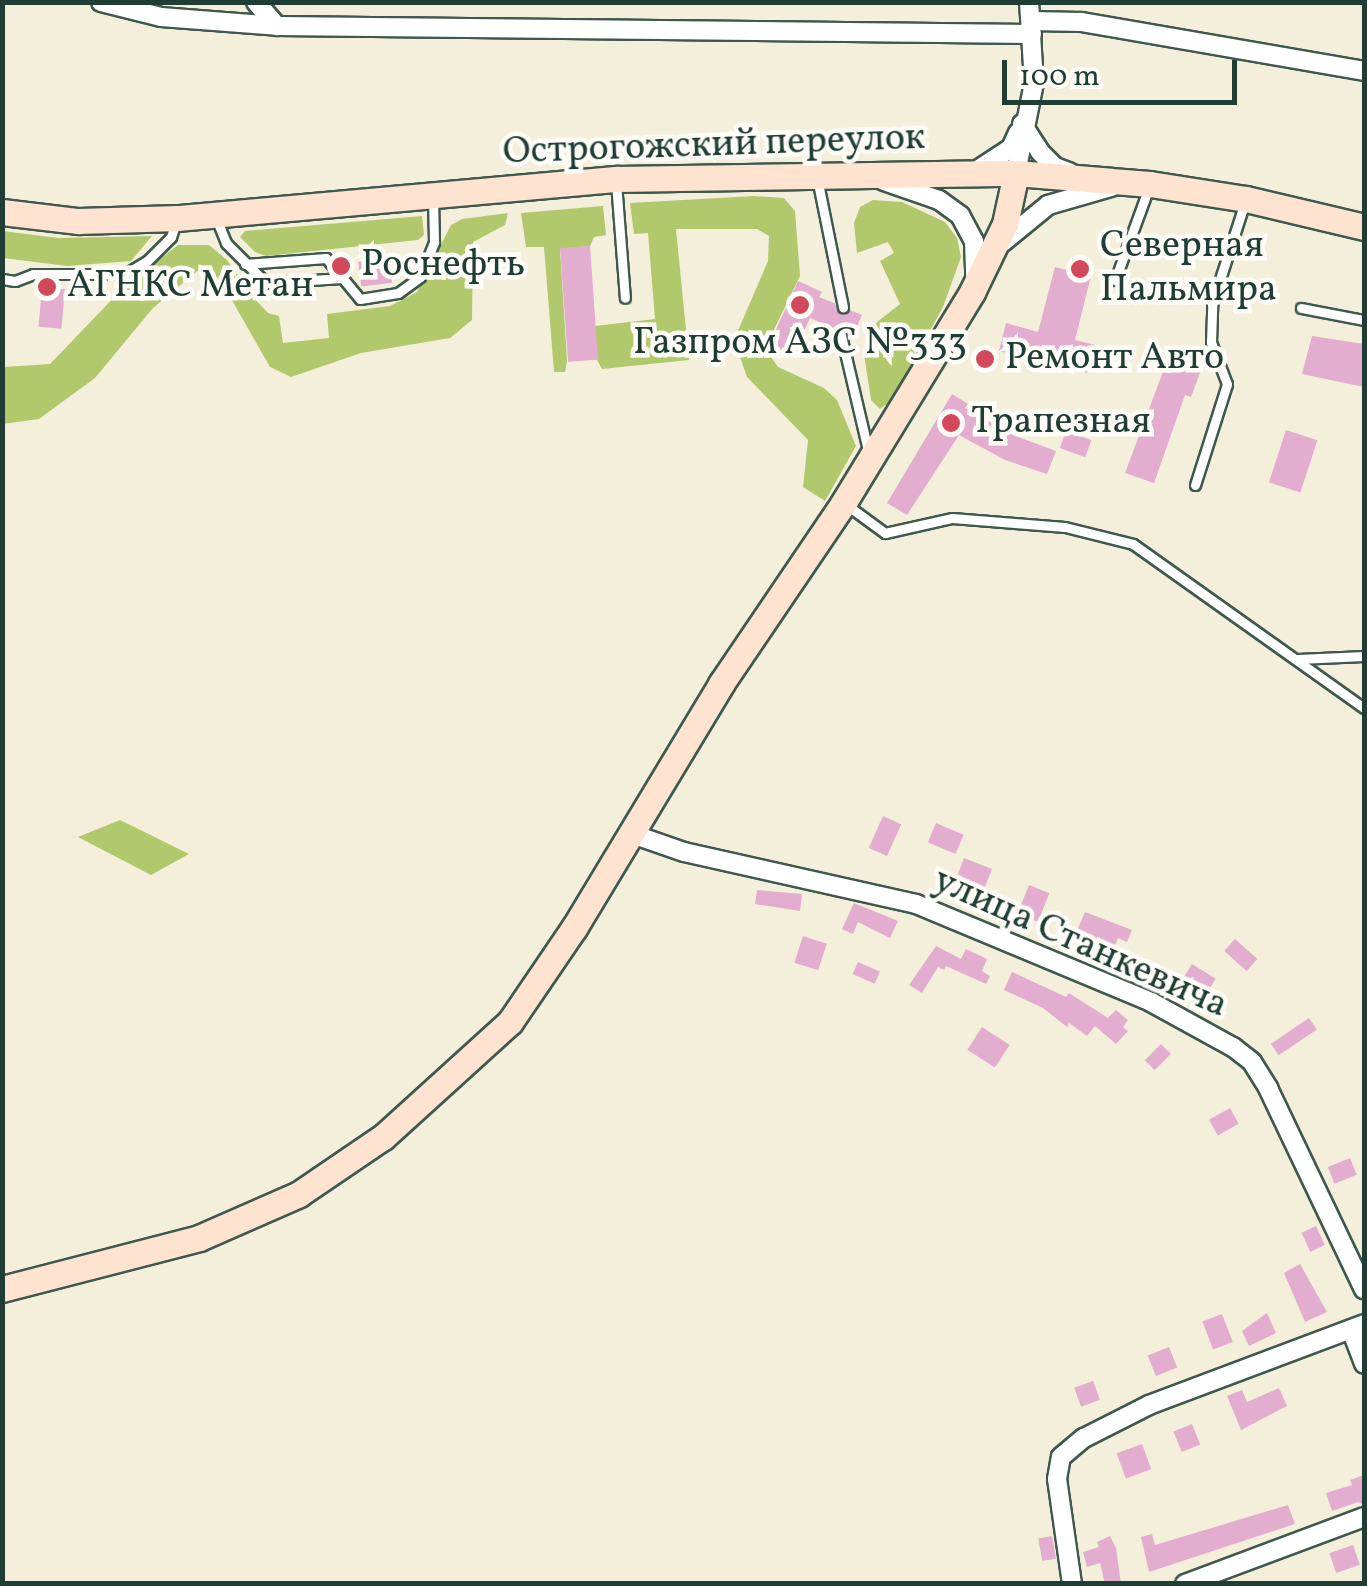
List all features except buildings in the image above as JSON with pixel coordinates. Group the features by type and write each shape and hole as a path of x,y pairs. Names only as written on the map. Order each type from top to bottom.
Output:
{"main road":[{"name":"Острогожский переулок","path":"2,212 78,221 178,218 616,180 1016,173 1145,183 1246,199 1364,227"},
{"path":"2,1290 199,1238 299,1194 383,1137 510,1022 632,834 721,684 871,460 972,292 1005,224 1016,173"}],"street":[{"path":"101,2 161,17 276,26 1031,19 1081,22 1364,71"},
{"path":"256,2 276,26"},
{"path":"967,175 1011,148 1022,124 1034,83 1031,19"},
{"path":"1016,173 1022,124"},
{"path":"1022,124 1055,166 1084,178"},
{"path":"872,178 939,200 960,215 974,241 972,292"},
{"path":"992,252 1020,224 1048,205 1082,193 1145,183"},
{"name":"улица Станкевича","path":"632,834 715,860 916,904 1151,1002 1233,1047 1252,1062 1268,1088 1364,1289"},
{"path":"1072,1584 1057,1478 1061,1458 1084,1438 1149,1405 1226,1374 1358,1328 1364,1364"},
{"path":"1185,1584 1364,1517"}],"lane":[{"path":"816,176 843,307"},
{"path":"616,180 625,298"},
{"path":"1115,280 1145,183"},
{"path":"245,264 326,258 360,299 398,294 420,278 434,242 432,196"},
{"path":"1194,485 1227,384 1211,342 1212,304 1246,199"},
{"path":"215,215 226,244 266,283 343,278"},
{"path":"2,280 15,281 33,274 125,274 147,261 171,237 178,218"},
{"path":"1302,308 1364,320"},
{"path":"840,331 871,460"},
{"path":"844,502 885,533 952,518 1065,526 1133,544 1364,708"},
{"path":"1296,658 1364,656"}],"green space":[{"path":"784,198 795,211 800,276 765,348 778,367 824,388 837,400 856,446 825,501 803,487 808,440 747,377 734,340 768,261 769,236 757,229 676,229 689,360 602,369 597,360 595,326 655,319 648,233 634,234 630,203"},
{"path":"873,200 902,202 945,222 957,238 961,257 943,307 891,401 880,409 871,400 864,354 877,322 900,304 880,261 894,253 888,242 857,253 854,223 860,207"},
{"path":"603,206 606,235 594,237 590,246 560,249 567,361 565,372 554,372 544,247 526,247 521,213"},
{"path":"508,213 505,225 473,242 472,320 450,338 361,353 291,377 270,367 221,281 202,267 153,308 95,378 39,419 3,424 3,367 50,364 123,288 178,245 209,245 227,260 251,295 268,313 279,316 283,343 329,338 327,314 390,306 417,292 451,225 462,219"},
{"path":"422,216 424,235 418,240 266,256 255,252 240,237 245,231"},
{"path":"3,231 58,238 152,236 131,261 67,266 3,258"},
{"path":"120,820 189,854 151,875 78,837"}],"place":[{"name":"Роснефть","path":"341,266"},
{"name":"Северная Пальмира","path":"1080,269"},
{"name":"АГНКС Метан","path":"47,287"},
{"name":"Газпром АЗС №333","path":"800,305"},
{"name":"Ремонт Авто","path":"985,359"},
{"name":"Трапезная","path":"951,423"}]}
